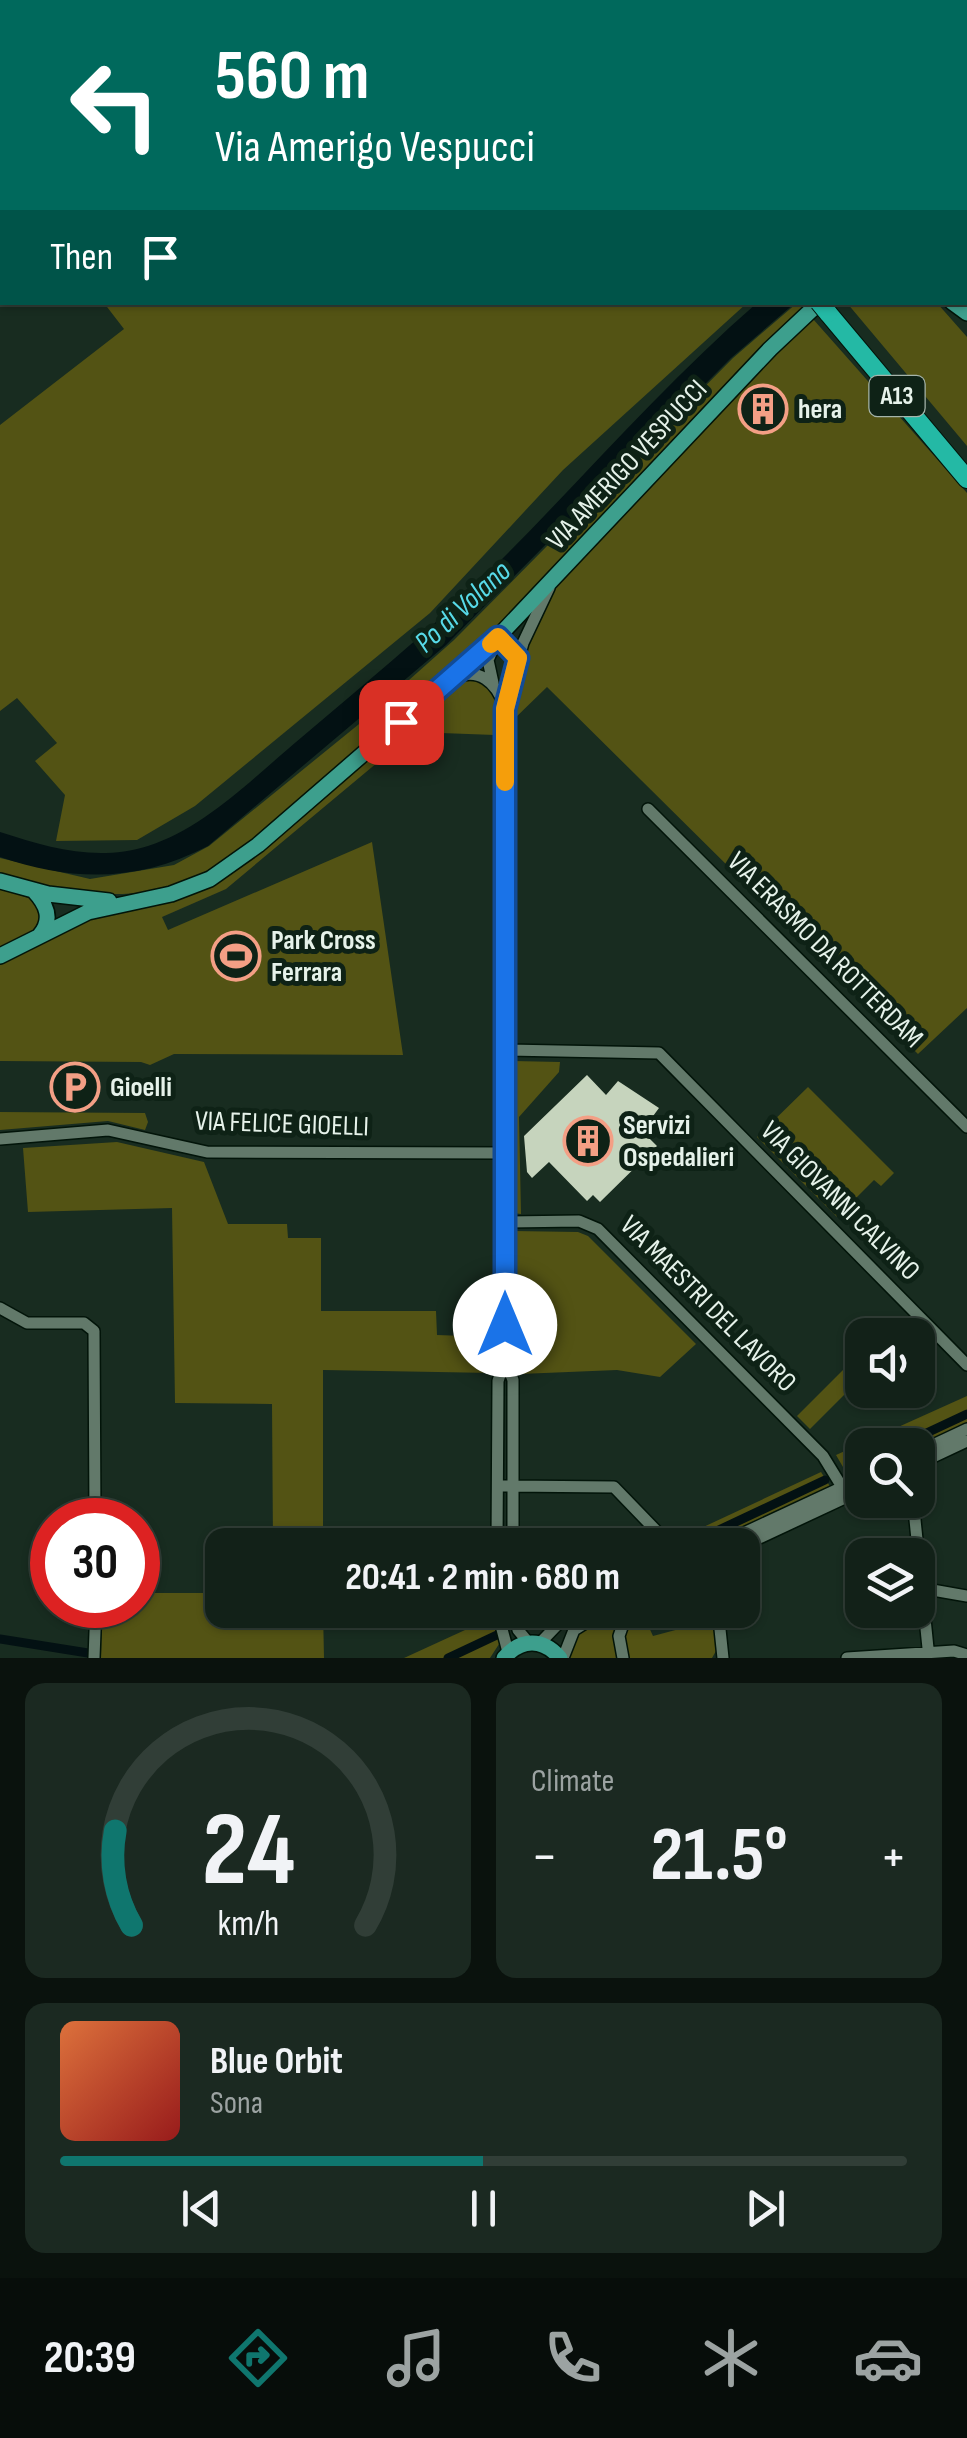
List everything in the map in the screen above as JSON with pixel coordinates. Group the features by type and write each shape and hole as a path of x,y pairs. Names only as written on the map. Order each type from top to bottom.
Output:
{"highway":[{"name":"A13","path":"828,305 967,461"},
{"name":"A13","path":"828,305 967,479"}],"main road":[{"name":"VIA AMERIGO VESPUCCI","path":"133,900 190,887 236,862 452,679 554,580 770,349 828,305"},
{"path":"0,881 94,900 133,900"},
{"path":"34,890 75,918"},
{"path":"34,890 48,912 46,927 37,938"},
{"path":"0,956 75,918 133,900"},
{"path":"505,1656 534,1642 561,1658"}],"street":[{"path":"497,1528 498,1382 505,1359 505,709 518,658 554,580"},
{"path":"505,709 488,660 498,637 518,658"},
{"path":"452,679 469,674 493,683"},
{"name":"VIA ERASMO DA ROTTERDAM","path":"648,809 967,1128"},
{"name":"VIA GIOVANNI CALVINO","path":"505,1050 659,1054 967,1366"},
{"name":"VIA FELICE GIOELLI","path":"0,1139 108,1130 208,1152 505,1152"},
{"name":"VIA MAESTRI DEL LAVORO","path":"505,1222 579,1221 594,1225 823,1456 842,1487"},
{"path":"0,1308 34,1325 88,1324 94,1331 95,1498"},
{"path":"505,1359 513,1380 513,1528"},
{"path":"935,1444 967,1429"},
{"path":"935,1456 967,1441"},
{"path":"498,1486 614,1487 654,1528"},
{"path":"754,1528 845,1486"},
{"path":"760,1538 845,1498"},
{"path":"935,1590 967,1596"},
{"path":"500,1628 505,1656"},
{"path":"518,1628 534,1642 552,1628"},
{"path":"561,1658 577,1628"},
{"path":"622,1628 619,1636 623,1658"},
{"path":"720,1628 724,1658"},
{"path":"925,1628 927,1656"},
{"path":"847,1658 967,1655"}],"shaded area":[{"path":"106,305 745,305 563,470 430,613 195,806 137,840 56,841 65,795 35,761 57,743 17,698 0,711 0,425 124,329"},
{"path":"795,305 811,305 498,629 246,847 183,881 127,894 69,890 0,876 0,858 90,879 174,865 209,846 364,720 454,640 733,358"},
{"path":"849,305 939,305 967,337 967,446"},
{"path":"813,319 967,493 967,1008 918,1054 547,687 511,722 513,694 528,639 556,584 780,347"},
{"name":"Park Cross Ferrara","path":"466,677 486,685 496,697 495,735 414,732 226,889 162,917 168,930 372,842 403,1055 174,1054 150,1065 0,1061 0,964 102,914 223,877"},
{"path":"0,888 37,901 45,915 36,930 0,948"},
{"path":"513,1061 560,1062 559,1072 519,1117 521,1214 513,1213"},
{"path":"808,1087 894,1173 881,1186 874,1180 837,1217 757,1137"},
{"path":"0,1112 145,1113 148,1122 145,1130 108,1121 0,1130"},
{"path":"117,1142 204,1162 228,1224 287,1224 288,1238 321,1238 321,1311 436,1311 437,1335 493,1337 494,1373 323,1370 323,1528 273,1528 272,1404 175,1403 172,1208 28,1212 23,1148"},
{"path":"513,1231 578,1232 588,1236 696,1344 660,1377 617,1370 520,1374 512,1359"},
{"path":"845,1372 845,1394 810,1429 797,1416"},
{"path":"967,1396 967,1423 935,1439 935,1428 896,1428"},
{"path":"845,1451 845,1470 836,1455"},
{"path":"821,1472 831,1488 745,1528 701,1528"},
{"path":"160,1593 205,1593 205,1628 323,1628 324,1658 101,1658 102,1628 160,1628"},
{"path":"469,1628 494,1628 501,1641 490,1658 404,1658"},
{"path":"586,1628 616,1628 620,1658 568,1658"},
{"path":"624,1628 649,1628 653,1636 683,1628 714,1628 716,1651 712,1658 628,1658"}],"water":[{"name":"Po di Volano","path":"755,305 793,305 731,358 446,645 208,846 157,866 106,874 54,871 0,857 0,832 55,848 110,853 169,838 210,814 457,602"}],"building":[{"name":"Servizi Ospedalieri","path":"587,1075 606,1095 618,1081 659,1108 642,1131 657,1146 600,1202 593,1195 587,1201 549,1162 532,1178 527,1172 524,1136"}],"waterway":[{"path":"935,1429 967,1414"},
{"path":"723,1528 825,1480"},
{"path":"448,1658 499,1634"},
{"path":"0,1639 88,1653"}],"slow traffic":[{"path":"491,644 498,637 502,639 518,658 505,709 505,782"}],"place":[{"name":"hera","path":"763,409"},
{"name":"Park Cross Ferrara","path":"236,956"},
{"name":"Gioelli","path":"75,1087"},
{"name":"Servizi Ospedalieri","path":"588,1141"}],"route":[{"path":"401,722 498,637 507,642 518,658 505,709 505,1325"}]}
